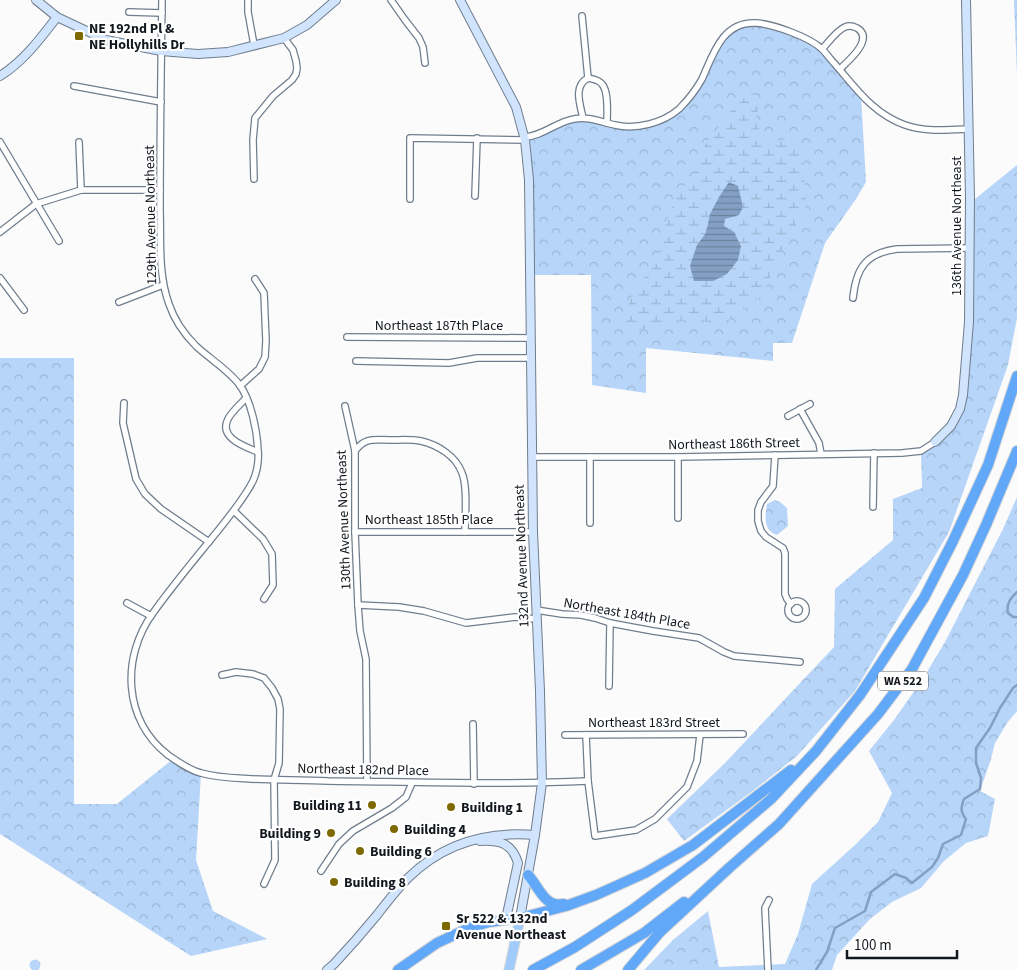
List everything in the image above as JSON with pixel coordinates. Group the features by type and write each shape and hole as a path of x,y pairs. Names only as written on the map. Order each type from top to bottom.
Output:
{"highway":[{"name":"WA 522","path":"533,970 575,947 632,910 703,857 771,799 816,751 860,695 924,598 988,465 1017,376"},
{"name":"WA 522","path":"582,970 644,933 729,868 779,824 878,714 912,669 964,574 1017,451"},
{"path":"398,970 437,943 459,932 479,925 520,918 566,906 645,873 693,845 816,751"},
{"path":"628,970 660,932 729,868"},
{"path":"528,875 549,902 555,904 577,902"}],"main road":[{"name":"132nd Avenue Northeast","path":"509,970 520,918"}],"street":[{"path":"36,0 57,17 106,40 161,52 198,54 228,52 284,38 307,25 336,0"},
{"name":"129th Avenue Northeast","path":"162,0 160,190 163,285 169,306 179,324 195,345 227,372 240,386 253,417 258,452 258,468 253,481 234,510 151,616 138,642 132,665 131,688 135,709 142,725 159,748 185,766"},
{"path":"248,0 248,12 254,46"},
{"path":"391,0 424,47 425,62"},
{"name":"132nd Avenue Northeast","path":"460,0 511,96 525,139 529,180 533,532 542,783 520,918"},
{"name":"136th Avenue Northeast","path":"935,442 952,426 960,409 963,395 968,322 970,248 966,0"},
{"path":"129,12 162,13"},
{"path":"582,16 588,78"},
{"path":"0,76 11,70 28,53 57,17"},
{"path":"410,199 410,138 525,139 544,133 572,119 583,118 628,127 644,126 678,110 691,96 701,80 722,38 735,28 745,24 767,24 812,41 822,48 867,101 889,118 905,125 920,128 969,130"},
{"path":"822,48 845,27 850,26 858,29 863,37 862,43 840,69"},
{"path":"254,179 253,140 255,118 273,96 292,80 296,74 297,68 293,50 284,38"},
{"path":"583,118 578,90 583,80 588,78 596,80 606,90 608,124"},
{"path":"74,86 161,102"},
{"path":"475,196 477,138"},
{"path":"0,142 59,241"},
{"path":"79,142 81,190"},
{"path":"0,232 36,204 81,190 160,190"},
{"path":"853,298 857,276 868,260 877,254 897,249 970,248"},
{"path":"0,278 24,310"},
{"path":"240,386 259,369 265,357 264,293 255,279"},
{"path":"118,302 163,285"},
{"name":"Northeast 187th Place","path":"347,336 531,338"},
{"path":"356,361 449,363 477,358 531,358"},
{"path":"246,398 228,419 226,429 228,435 242,446 258,452"},
{"path":"124,403 123,423 136,479 145,494 161,509 209,542"},
{"path":"788,416 810,404"},
{"name":"130th Avenue Northeast","path":"345,406 355,451 355,532 358,605 360,631 366,659 367,782"},
{"path":"800,409 819,443 822,454"},
{"path":"355,451 360,444 368,440 412,440 433,445 445,452 455,461 463,474 465,488 465,532"},
{"name":"Northeast 186th Street","path":"532,457 678,457 902,453 921,451 935,442"},
{"path":"873,507 874,453"},
{"path":"775,455 773,486 761,502 758,510 758,521 761,531 766,537 783,548 785,554 786,594 791,604"},
{"path":"590,457 590,523"},
{"path":"678,457 678,518"},
{"path":"234,510 263,539 272,554 272,585 264,599"},
{"name":"Northeast 185th Place","path":"355,532 533,532"},
{"path":"127,603 151,616"},
{"name":"Northeast 184th Place","path":"358,605 399,607 466,623 536,614 581,615 653,631 699,638 734,656 800,662"},
{"path":"609,686 610,622"},
{"path":"222,675 236,672 253,674 264,678 278,699 280,709 279,763 274,780 275,860 264,884"},
{"path":"473,724 474,784"},
{"name":"Northeast 183rd Street","path":"565,735 743,734"},
{"path":"586,735 588,781 595,836 636,830 655,819 687,787 697,761 700,735"},
{"name":"Northeast 182nd Place","path":"185,766 201,773 219,777 274,780 474,784 588,781"},
{"path":"321,871 339,844 353,831 392,808 406,797 412,782"},
{"path":"327,970 400,887 420,868 444,852 466,842 494,835 535,835"},
{"path":"466,842 495,841 505,844 516,854 518,863 506,919"},
{"path":"768,970 765,908 769,900"}],"green space":[{"path":"1014,0 1017,0 1017,76"},
{"path":"754,23 811,41 861,95 866,182 825,243 792,343 773,343 773,361 646,348 646,393 592,385 591,275 530,275 525,140 572,119 628,127 668,116 691,96 714,51 735,28"},
{"path":"751,91 760,101 755,121 766,141 794,140 804,162 806,206 780,255 762,296 726,322 669,321 635,332 622,323 630,300 658,259 665,227 673,203 694,172 705,145 729,113"},
{"path":"1017,165 1017,318 1008,365 949,532 855,691 797,756 684,841 667,819 725,763 834,647 835,589 893,540 893,499 922,488 921,451 935,442 960,409 968,361 970,197 975,199"},
{"path":"0,358 74,358 74,804 117,804 173,759 201,773 196,860 213,911 267,939 191,956 0,834"},
{"path":"1017,497 1017,711 995,743 980,791 995,799 988,836 966,843 944,861 921,888 892,902 870,919 837,955 832,970 644,970 673,940 708,911 719,967 785,964 798,934 812,884 878,822 892,793 869,751 894,720 924,677 945,642 1003,529"},
{"path":"775,500 787,508 788,526 777,535 769,530 766,522 767,504"},
{"path":"33,960 37,960 40,965 39,969 33,970 30,967 30,963"}],"shaded area":[{"path":"729,182 738,186 743,207 739,215 725,219 724,226 734,232 741,246 738,260 727,274 713,281 694,281 690,266 697,245 706,233 710,214"}],"waterway":[{"path":"1017,592 1009,601 1008,606 1008,613 1013,617 1017,617"},
{"path":"816,970 827,952 835,928 865,911 871,892 895,874 906,878 912,883 932,867 938,858 943,844 961,835 966,819 962,809 964,799 980,789 981,778 976,763 976,748 1013,688 1017,685"}],"place":[{"name":"NE 192nd Pl & NE Hollyhills Dr","path":"79,36"},
{"name":"Building 11","path":"372,805"},
{"name":"Building 1","path":"451,807"},
{"name":"Building 4","path":"394,829"},
{"name":"Building 9","path":"331,833"},
{"name":"Building 6","path":"360,851"},
{"name":"Building 8","path":"334,882"},
{"name":"Sr 522 & 132nd Avenue Northeast","path":"446,926"}]}
